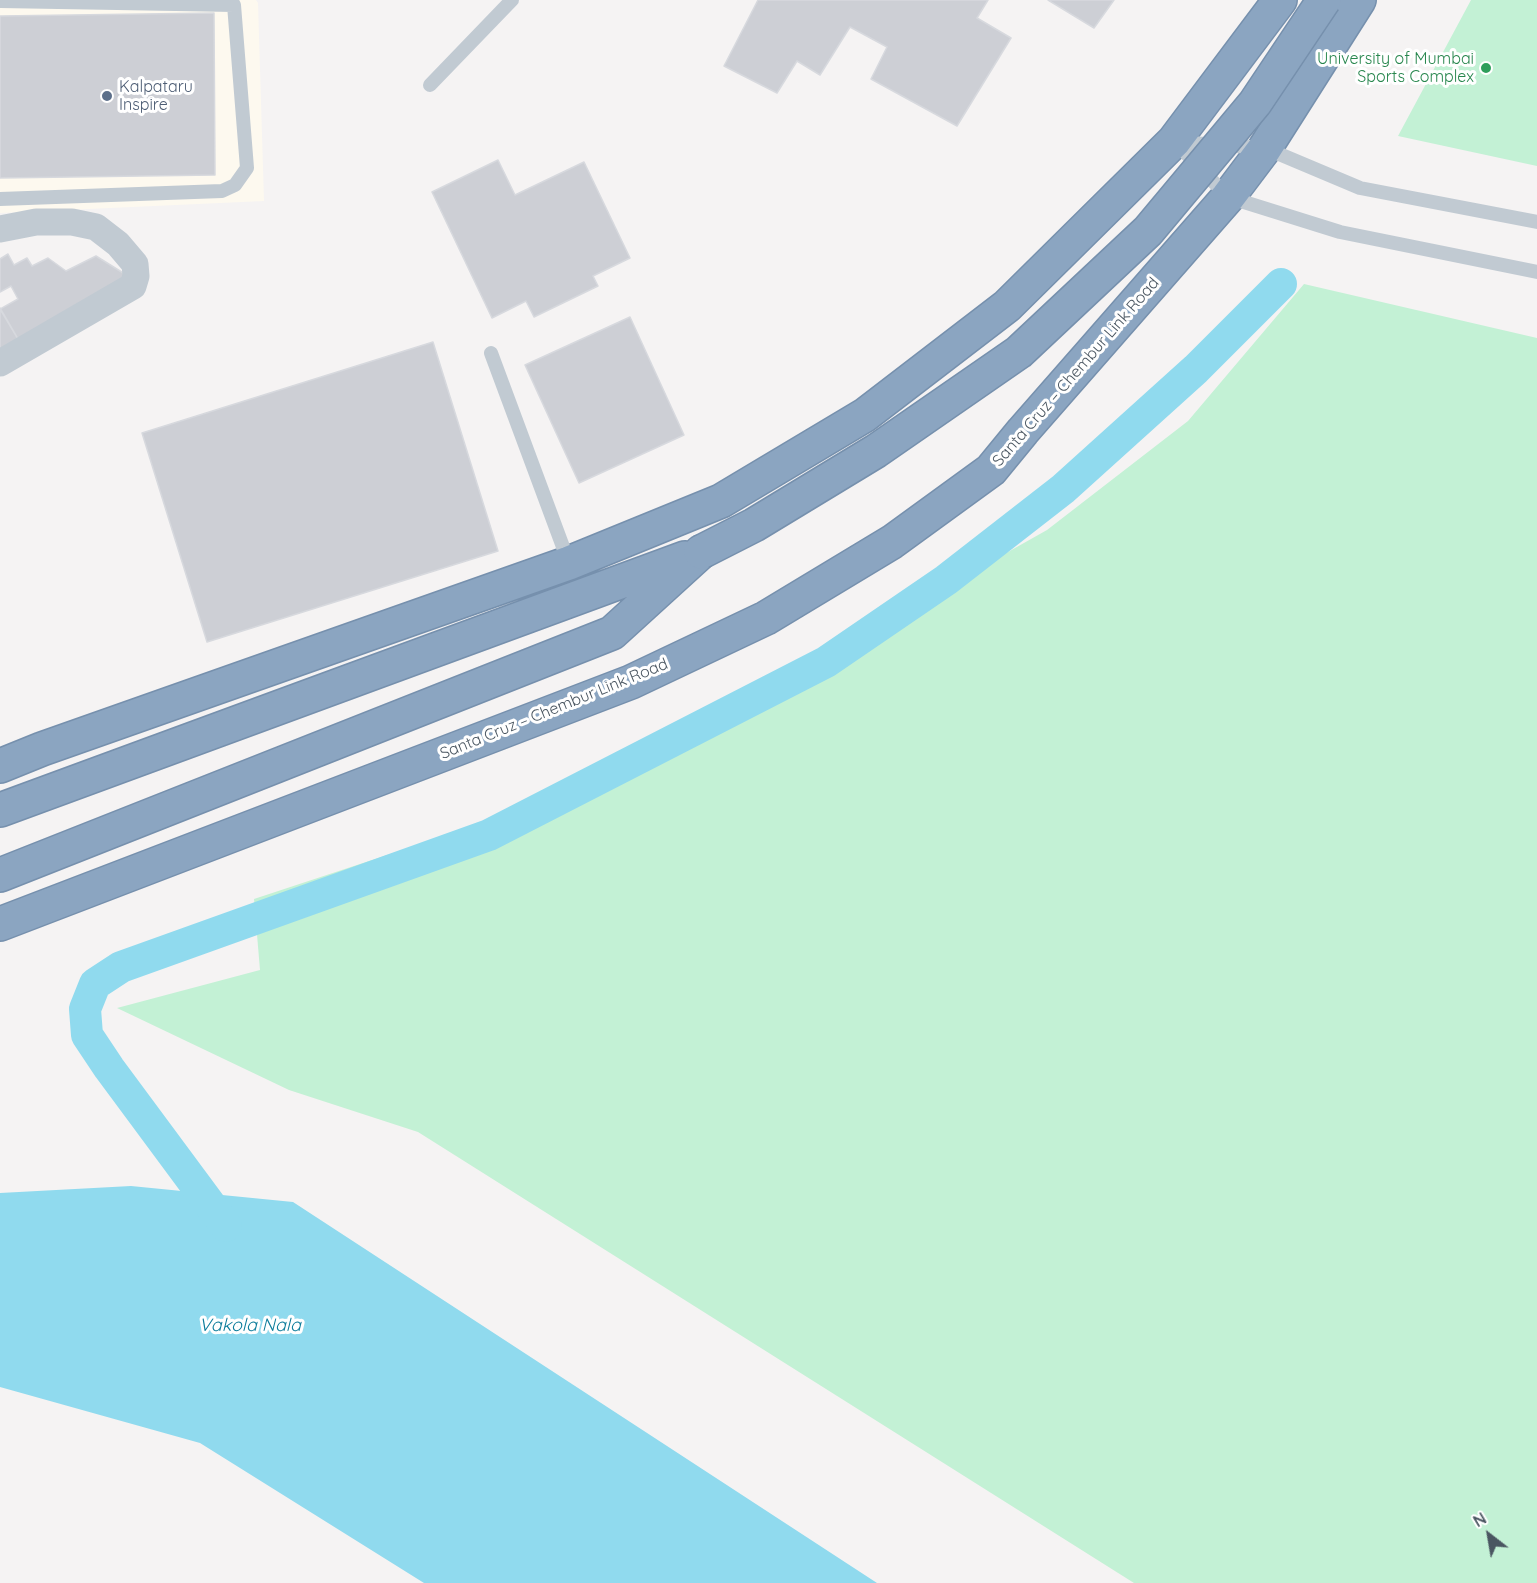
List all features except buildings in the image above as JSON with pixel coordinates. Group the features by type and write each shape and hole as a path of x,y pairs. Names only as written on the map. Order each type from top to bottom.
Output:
{"highway":[{"path":"0,766 569,563 721,501 865,415 1007,306 1174,141 1280,0"},
{"path":"0,810 701,552 754,525 876,451 1019,352 1148,231 1255,103 1324,0"},
{"name":"Santa Cruz – Chembur Link Road","path":"0,924 631,682 766,618 892,542 991,471 1023,431 1228,197 1265,148 1359,0"},
{"path":"0,875 612,633 701,552"}],"street":[{"path":"0,229 36,222 72,222 96,227 118,244 135,264 136,276 133,286 0,363"}],"lane":[{"path":"430,85 512,0"},
{"path":"0,1 233,2 247,168 235,185 222,191 0,199"},
{"path":"1174,141 1265,148 1360,188 1537,222"},
{"path":"1174,141 1228,197 1340,232 1537,272"},
{"path":"491,353 569,563"}],"shaded area":[{"name":"Kalpataru Inspire","path":"0,0 256,0 258,3 264,201 0,213"}],"green space":[{"name":"University of Mumbai Sports Complex","path":"1471,0 1537,0 1537,166 1398,136"},
{"path":"1304,284 1537,338 1537,1583 1134,1583 418,1132 289,1090 117,1008 260,970 254,899 587,789 1047,530 1188,421"}],"water":[{"name":"Vakola Nala","path":"131,1186 293,1202 877,1583 424,1583 200,1443 0,1387 0,1193"}],"waterway":[{"path":"226,1226 87,1035 85,1009 95,984 121,967 489,835 826,662 946,580 1063,489 1196,369 1281,284"}],"place":[{"name":"University of Mumbai Sports Complex","path":"1486,68"},
{"name":"Kalpataru Inspire","path":"107,96"}]}
